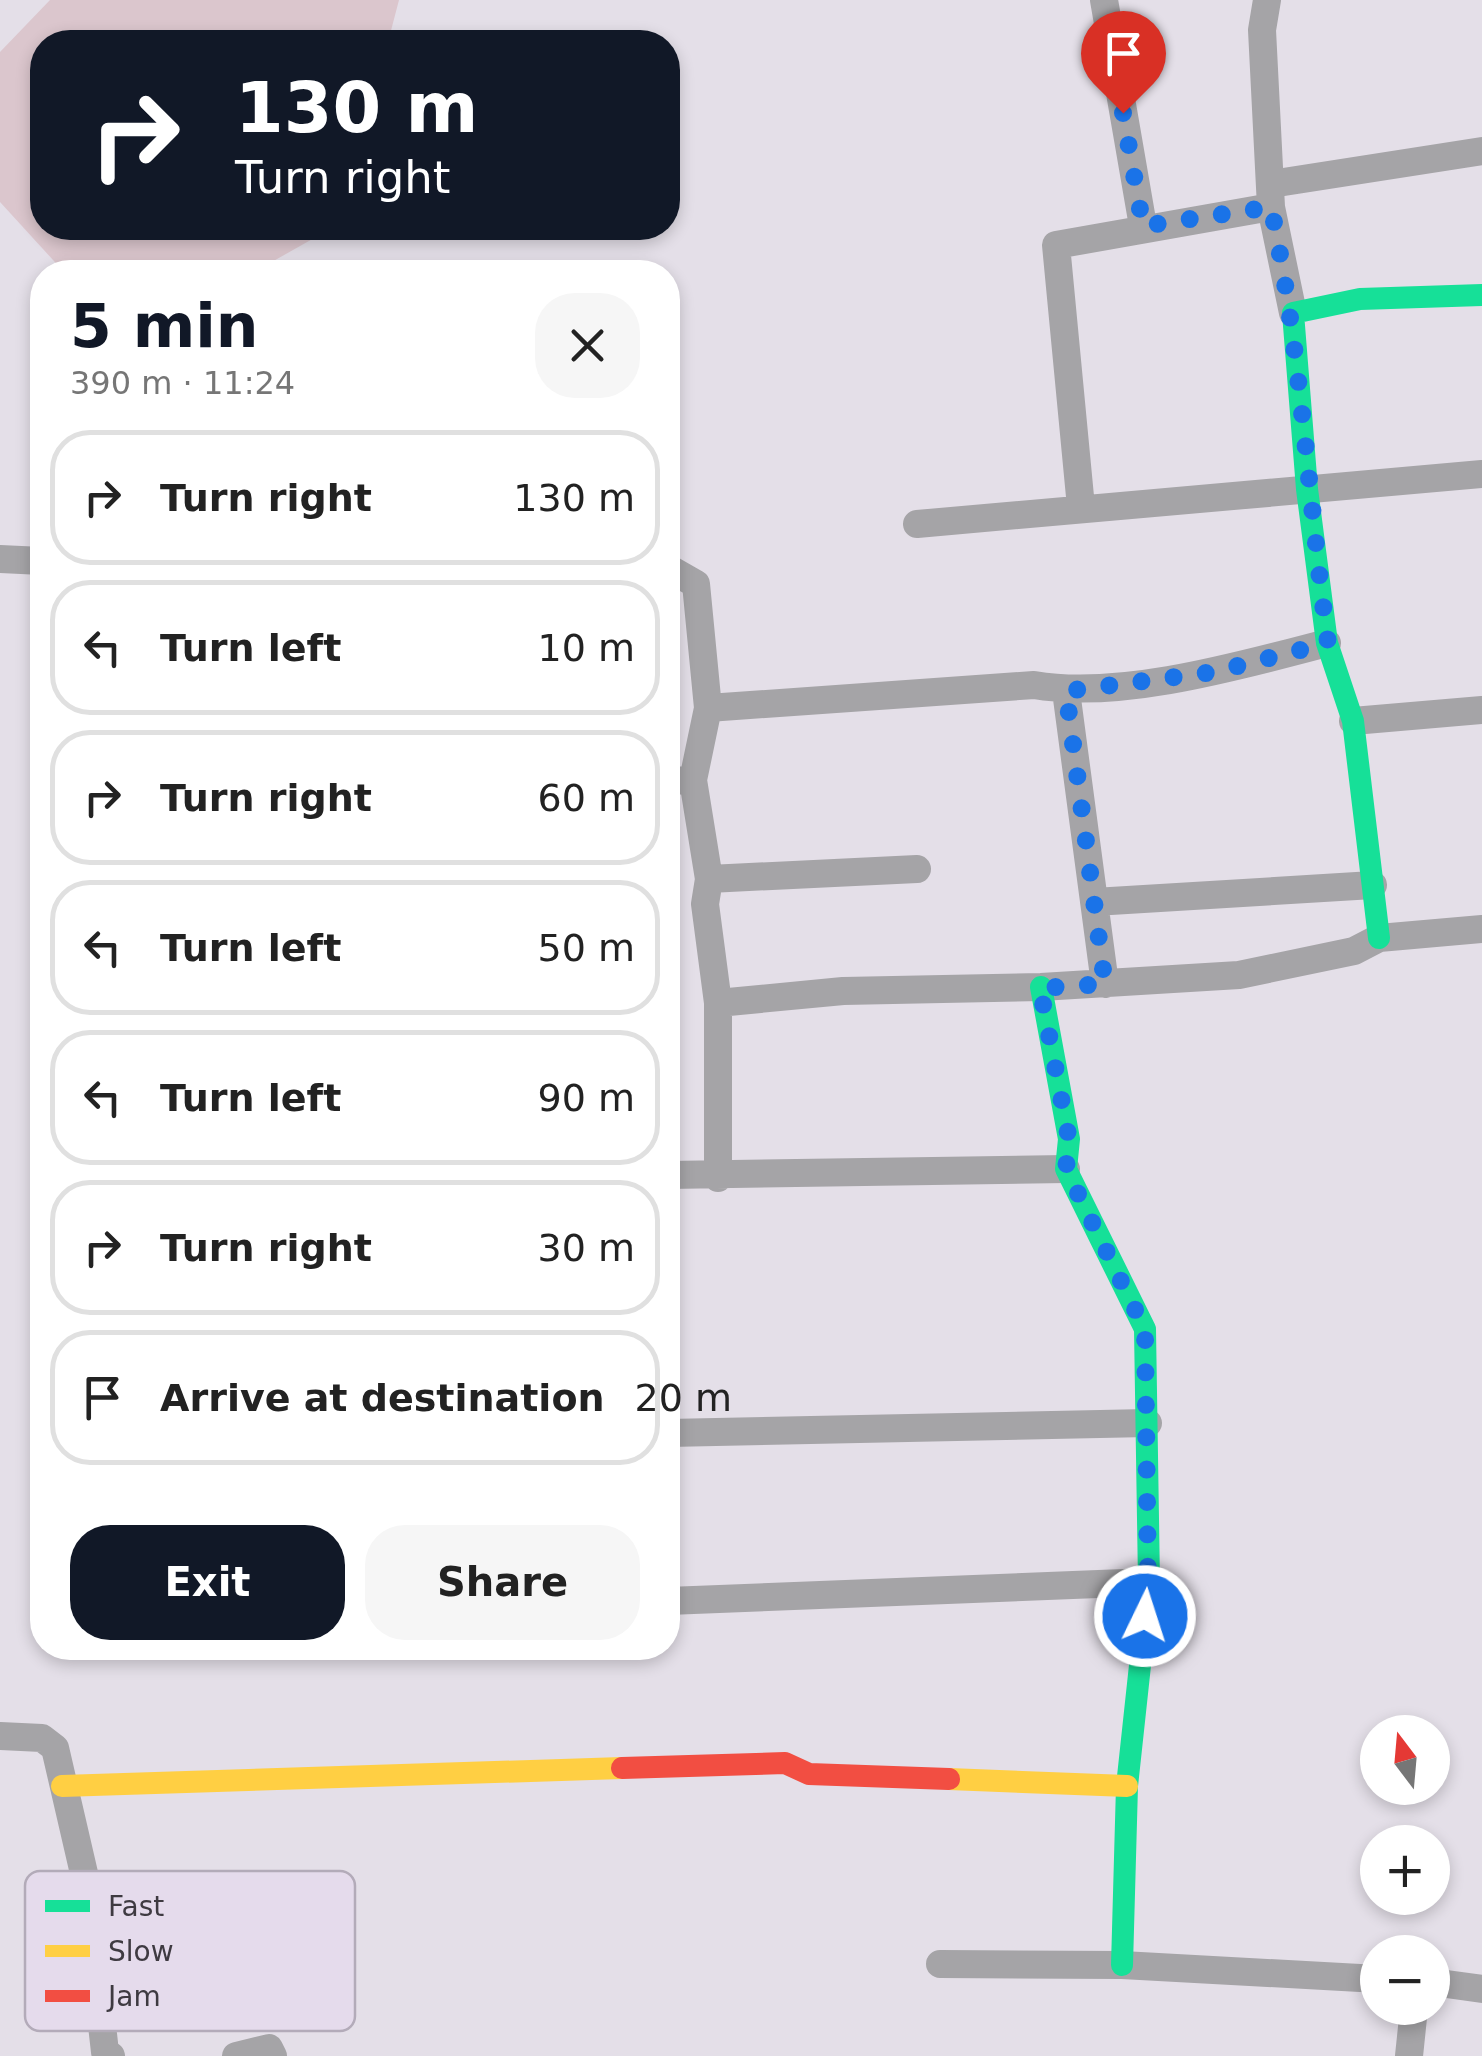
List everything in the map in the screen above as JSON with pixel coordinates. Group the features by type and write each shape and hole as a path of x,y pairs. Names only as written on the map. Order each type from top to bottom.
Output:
{"street":[{"path":"1104,0 1143,226"},
{"path":"1267,0 1262,30 1271,195 1293,313 1307,489 1328,643 1353,721 1379,938"},
{"path":"1081,507 1056,245 1482,151"},
{"path":"1293,313 1360,300 1482,295"},
{"path":"916,524 1482,474"},
{"path":"0,560 30,561"},
{"path":"680,575 696,584 708,708 680,780 709,878 705,904 718,1003 718,1178"},
{"path":"708,708 1034,685 1066,691 1214,672 1328,643"},
{"path":"1066,691 1105,984"},
{"path":"1353,721 1482,710"},
{"path":"709,878 918,869"},
{"path":"1094,902 1373,886"},
{"path":"718,1003 843,991 1040,988 1239,975 1354,951 1379,938 1482,929"},
{"path":"1040,988 1069,1139 1066,1169 1145,1330 1148,1582 1127,1786 1122,1964"},
{"path":"680,1176 1066,1169"},
{"path":"680,1433 1148,1423"},
{"path":"680,1600 1148,1582"},
{"path":"0,1736 42,1738 56,1748 83,1871"},
{"path":"62,1786 785,1763 809,1774 1127,1786"},
{"path":"940,1964 1122,1964 1360,1977"},
{"path":"1450,1985 1482,1989"},
{"path":"1408,2056 1412,2025"},
{"path":"103,2031 105,2052 111,2056"},
{"path":"236,2056 270,2048 273,2056"}],"shaded area":[{"path":"50,0 399,0 391,30 30,30 30,235 0,202 0,52"},
{"path":"35,240 311,240 275,260 53,260"}],"traffic: fast":[{"path":"1379,938 1353,721 1327,643 1307,489 1293,313 1360,299 1482,295"},
{"path":"1041,987 1069,1139 1066,1169 1145,1329 1149,1582 1127,1786 1122,1965"}],"traffic: slow":[{"path":"62,1786 622,1768"},
{"path":"949,1779 1127,1786"}],"traffic: jam":[{"path":"622,1768 785,1763 809,1774 949,1779"}],"route":[{"path":"1123,113 1143,226 1271,207 1293,313 1307,489 1328,643 1214,672 1066,691 1105,984 1040,988 1069,1139 1066,1169 1145,1330 1145,1616"}]}
